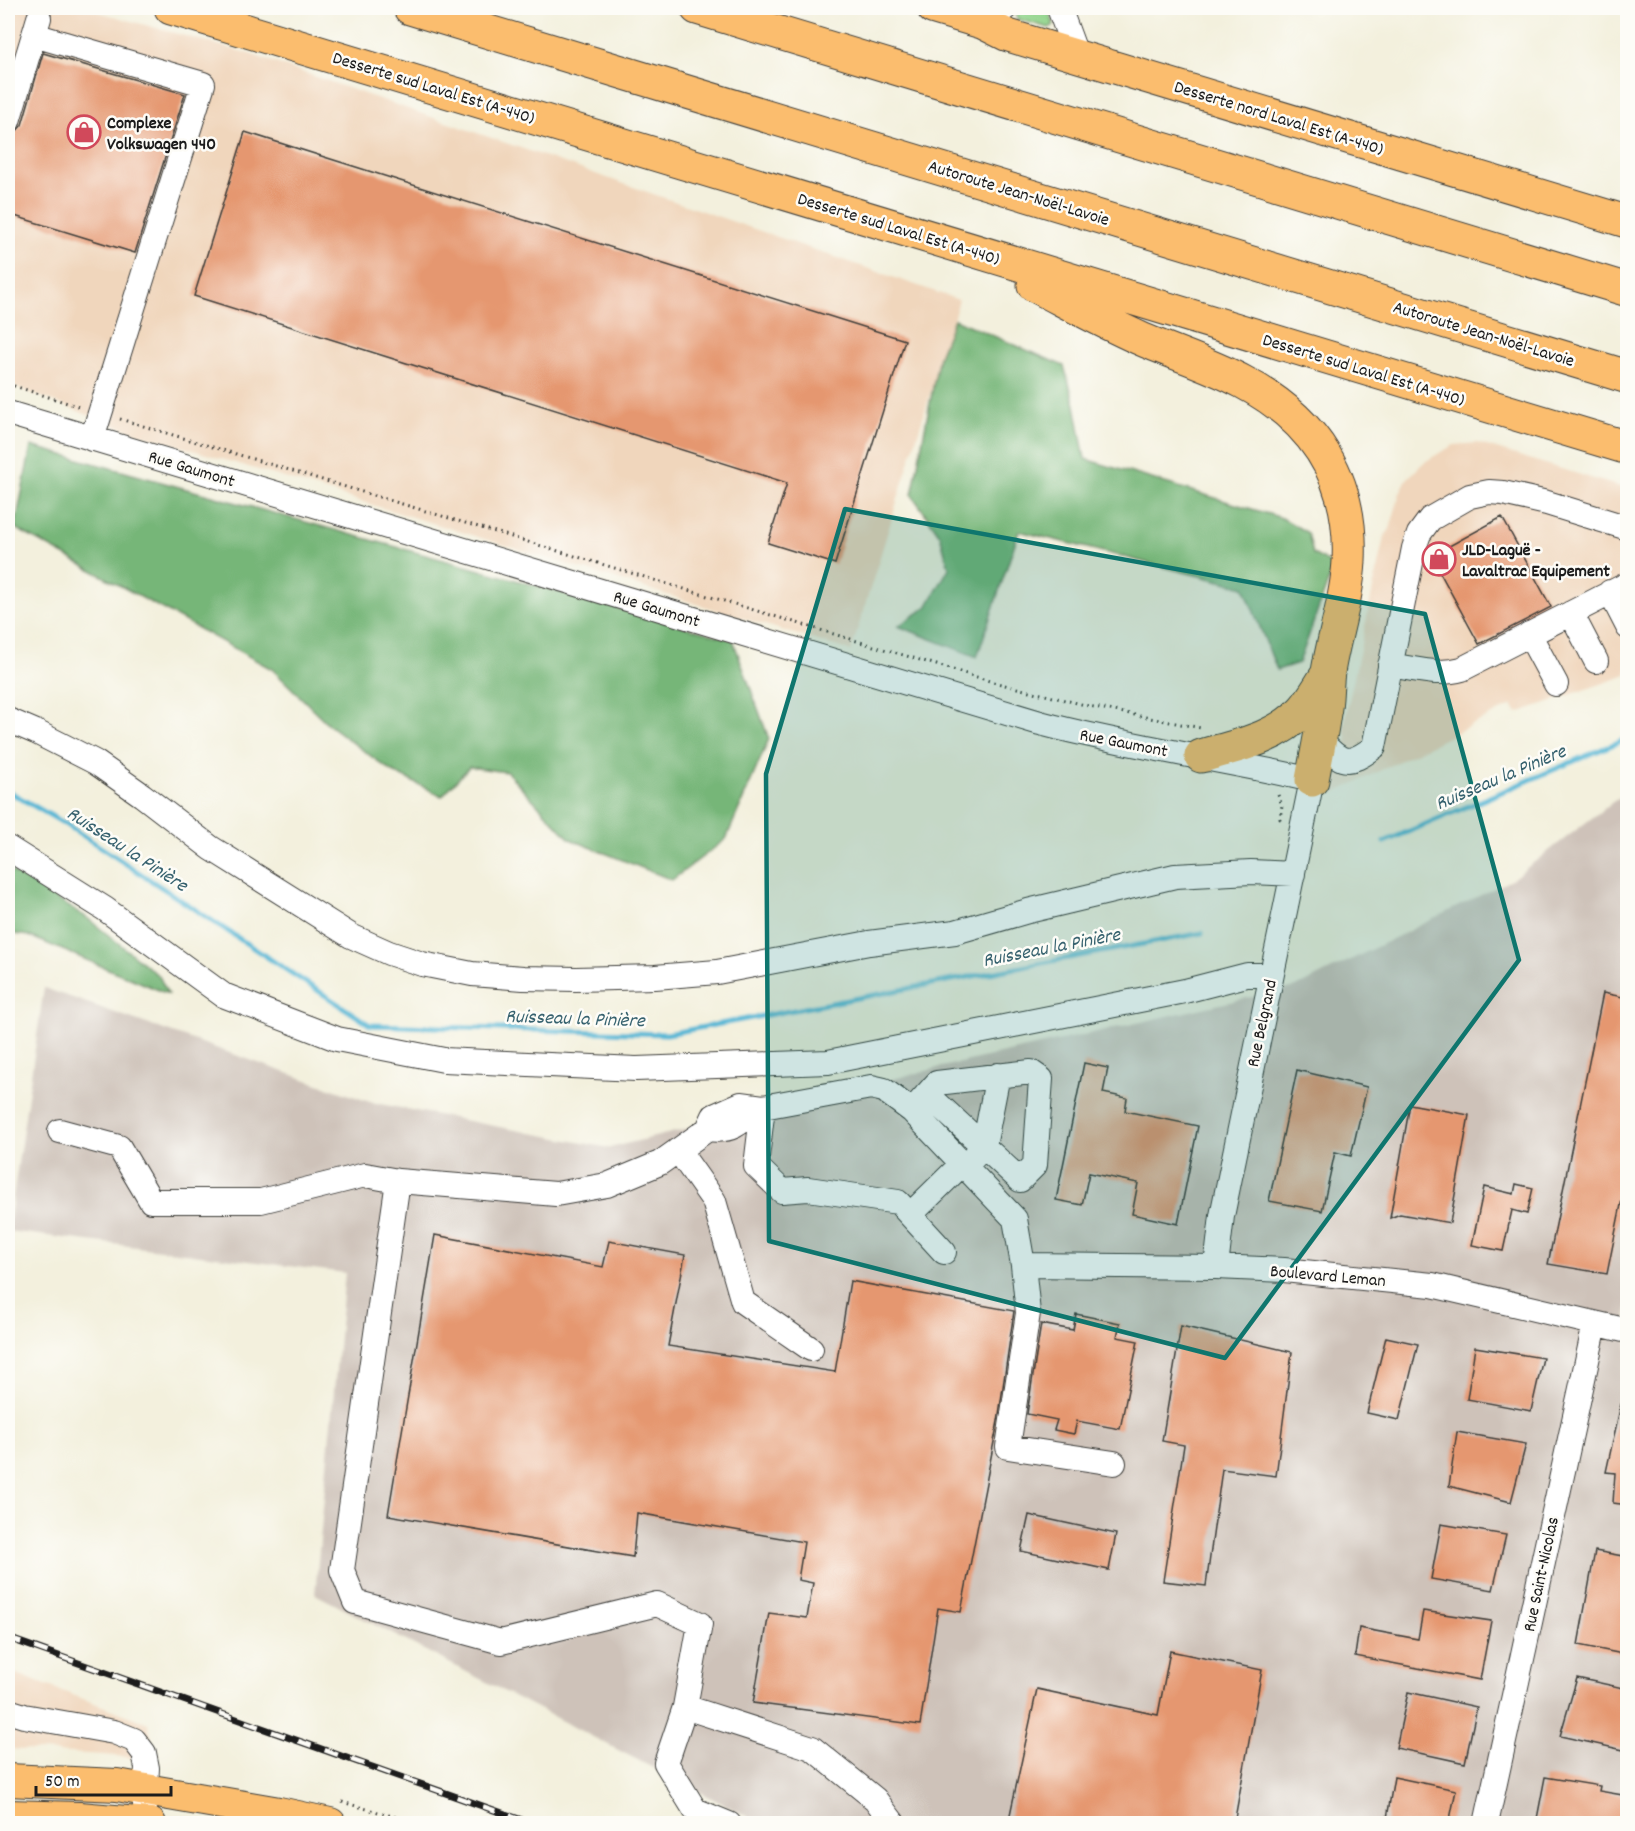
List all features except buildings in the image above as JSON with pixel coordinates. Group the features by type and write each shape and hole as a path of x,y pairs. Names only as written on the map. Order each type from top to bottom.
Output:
{"highway":[{"name":"Desserte sud Laval Est (A-440)","path":"171,8 1628,448"},
{"name":"Autoroute Jean-Noël-Lavoie","path":"410,8 1628,377"},
{"path":"697,8 1628,290"},
{"path":"949,243 1138,338 1242,381 1272,399 1305,428 1323,452 1338,480 1345,502 1349,560 1346,590 1328,674 1325,712 1328,749 1312,780"},
{"path":"1592,438 1628,443"},
{"path":"1202,743 1261,738 1282,728 1305,708 1328,674"}],"main road":[{"name":"Desserte nord Laval Est (A-440)","path":"967,12 1008,35 1628,222"},
{"path":"8,1780 117,1785 330,1824"},
{"path":"8,1816 147,1823"}],"street":[{"path":"1059,8 1076,54"},
{"path":"8,121 36,27 203,84 92,439"},
{"name":"Rue Gaumont","path":"8,413 465,549 972,704 1084,734 1202,743 1312,780"},
{"path":"1328,749 1352,760 1374,747 1414,548 1424,526 1440,512 1479,493 1503,493 1583,513 1628,528"},
{"path":"1390,665 1433,672 1453,672 1619,588 1628,627"},
{"path":"1571,613 1596,661"},
{"path":"1529,634 1556,684"},
{"path":"8,720 95,762 211,848 351,936 389,953 422,964 472,974 576,979 654,977 717,972 869,943 955,932 1029,911 1175,876 1251,872 1293,874"},
{"name":"Rue Belgrand","path":"1216,1267 1222,1216 1312,780"},
{"path":"8,848 105,909 223,995 337,1039 444,1060 636,1069 828,1062 1185,991 1247,975 1270,975"},
{"path":"60,1131 119,1147 151,1201 261,1201 365,1175 398,1181 556,1194 607,1185 660,1162 708,1129 714,1116 741,1104 758,1107 871,1087 920,1102 984,1146 1020,1180 1035,1165 1041,1079 1031,1072 937,1083 920,1102"},
{"path":"911,1214 962,1164 972,1159 984,1146 998,1075"},
{"path":"920,1102 962,1164 1015,1218 1028,1313 1008,1447 1114,1463"},
{"path":"758,1107 756,1166 782,1191 808,1189 898,1202 944,1252"},
{"path":"678,1150 714,1201 743,1302 812,1349"},
{"path":"398,1181 342,1570 355,1602 501,1642 657,1604 700,1624 685,1707 666,1764 695,1810 729,1824"},
{"name":"Boulevard Leman","path":"1023,1265 1284,1270 1432,1285 1628,1330"},
{"name":"Rue Saint-Nicolas","path":"1486,1824 1595,1324"},
{"path":"685,1707 812,1748 875,1799 894,1824"},
{"path":"8,1711 114,1732 134,1740 144,1753 147,1768 147,1823"}],"path":[{"path":"8,384 83,408"},
{"name":"Rue Gaumont","path":"114,417 993,682 1089,706 1202,743"},
{"path":"1274,789 1282,805 1280,819"}],"highlighted area":[{"path":"845,509 1425,614 1519,960 1225,1358 769,1241 766,774"}],"shaded area":[{"path":"8,8 84,8 247,53 959,300 851,651 127,430 8,384"},
{"path":"1477,443 1627,489 1627,675 1517,713 1512,705 1331,795 1335,778 1339,774 1347,737 1343,729 1384,537 1390,529 1400,493 1407,479 1423,463 1454,445"},
{"path":"1627,791 1627,1823 760,1823 315,1594 345,1273 8,1231 44,988 370,1102 609,1148 942,1067 1296,987 1511,880"},
{"path":"8,1671 148,1723 157,1760 8,1749"}],"green space":[{"path":"1022,8 1048,8 1054,25 1049,28 1017,19 1016,14"},
{"path":"954,319 1064,366 1075,405 1085,459 1282,518 1308,533 1313,554 1334,565 1299,663 1277,670 1244,587 1019,531 977,657 898,626 927,607 949,568 940,535 912,495 939,356"},
{"path":"31,446 733,640 769,739 726,839 672,880 570,839 507,772 469,767 442,796 391,771 329,725 272,669 15,528"},
{"path":"8,869 86,917 159,976 168,994 29,936 8,933"}],"waterway":[{"name":"Ruisseau la Pinière","path":"1384,842 1628,738"},
{"name":"Ruisseau la Pinière","path":"8,791 67,825 370,1025 667,1034 1202,933"}],"railway":[{"path":"8,1638 533,1824"}],"place":[{"name":"Complexe Volkswagen 440","path":"84,132"},
{"name":"JLD-Laguë - Lavaltrac Equipement","path":"1439,559"}]}
